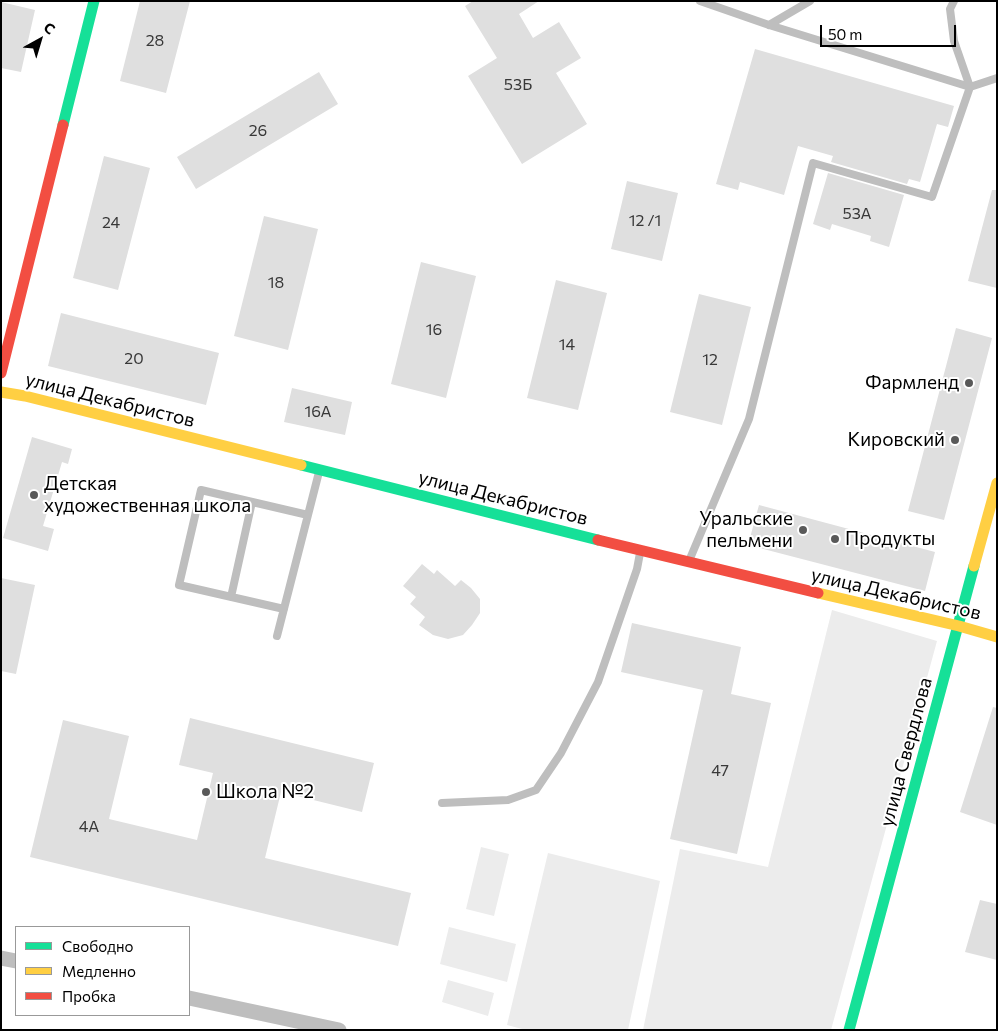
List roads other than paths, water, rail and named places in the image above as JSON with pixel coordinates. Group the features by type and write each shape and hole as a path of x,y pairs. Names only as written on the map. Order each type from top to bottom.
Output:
{"main road":[{"path":"1,373 94,1"},
{"name":"улица Декабристов","path":"1,392 25,396 688,563 959,626 997,637"},
{"name":"улица Свердлова","path":"849,1030 997,482"}],"street":[{"path":"1,958 15,961"},
{"path":"190,998 339,1030"}],"lane":[{"path":"700,1 769,25 970,87 997,78"},
{"path":"769,25 810,1"},
{"path":"688,563 749,419 813,163 932,197 970,87 954,41 950,9 954,1"},
{"path":"277,636 319,470"},
{"path":"284,609 179,585 201,490 308,515"},
{"path":"231,597 252,502"},
{"path":"442,803 508,800 536,790 561,753 598,682 636,569 640,551"}],"place":[{"name":"Фармленд","path":"969,383"},
{"name":"Кировский","path":"955,440"},
{"name":"Детская художественная школа","path":"34,495"},
{"name":"Уральские пельмени","path":"803,530"},
{"name":"Продукты","path":"835,539"},
{"name":"Школа №2","path":"206,792"}]}
